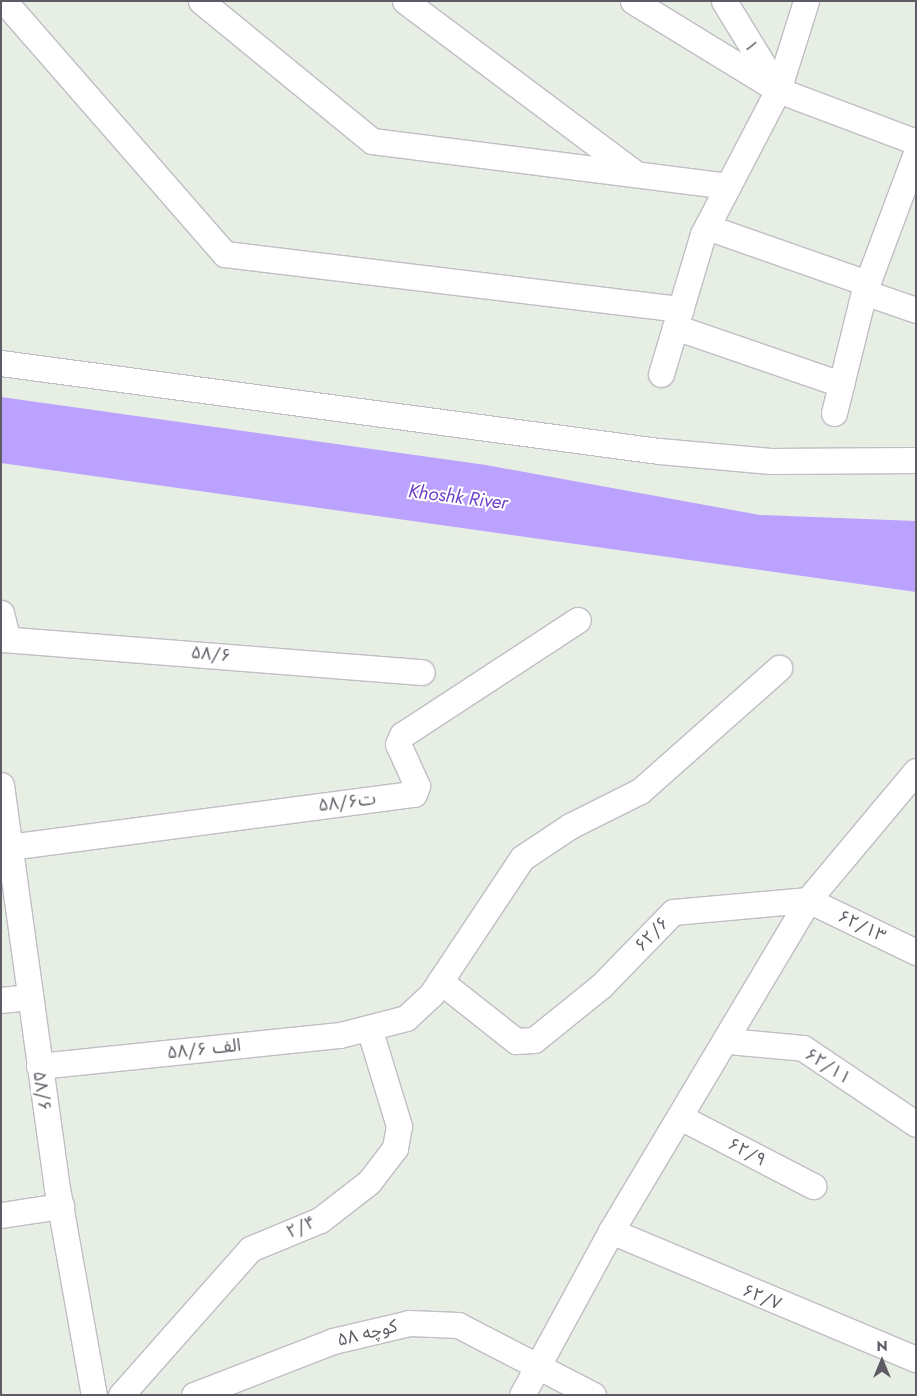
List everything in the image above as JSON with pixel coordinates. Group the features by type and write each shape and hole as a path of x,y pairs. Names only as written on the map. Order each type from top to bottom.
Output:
{"street":[{"path":"4,1 225,254 678,318 841,384"},
{"path":"200,1 372,141 728,186"},
{"path":"405,1 638,175"},
{"path":"633,1 778,90 916,142"},
{"name":"۱","path":"724,1 778,90"},
{"path":"661,374 707,227 778,90 806,1"},
{"path":"834,413 866,288 916,153"},
{"path":"707,227 866,288 916,310"},
{"path":"1,363 659,451 771,460 916,460"},
{"path":"1,612 4,638"},
{"name":"۵۸/۶ت","path":"9,847 414,794 417,786 398,744 402,735 578,620"},
{"name":"۵۸/۶","path":"4,638 422,672"},
{"name":"۵۸/۶ الف","path":"39,1066 340,1035 406,1018 440,981 522,858 570,826 640,791 779,668"},
{"path":"522,1395 540,1367 611,1231 728,1041 808,900 916,772"},
{"name":"۵۸/۶","path":"1,785 28,997 61,1206 94,1395"},
{"name":"۶۲/۶","path":"440,981 516,1040 534,1040 601,986 673,912 808,900"},
{"name":"۶۲/۱۳","path":"808,900 916,952"},
{"path":"1,1000 28,997"},
{"name":"۲/۴","path":"121,1395 250,1249 320,1220 369,1182 395,1148 400,1126 369,1028"},
{"name":"۶۲/۱۱","path":"728,1041 803,1048 916,1124"},
{"name":"۶۲/۹","path":"682,1118 813,1186"},
{"path":"1,1215 61,1206"},
{"name":"۶۲/۷","path":"611,1231 916,1359"},
{"name":"کوچه ۵۸","path":"194,1395 333,1341 409,1323 458,1325 593,1395"}],"water":[{"name":"Khoshk River","path":"1,397 486,465 760,515 916,521 916,592 1,463"}]}
